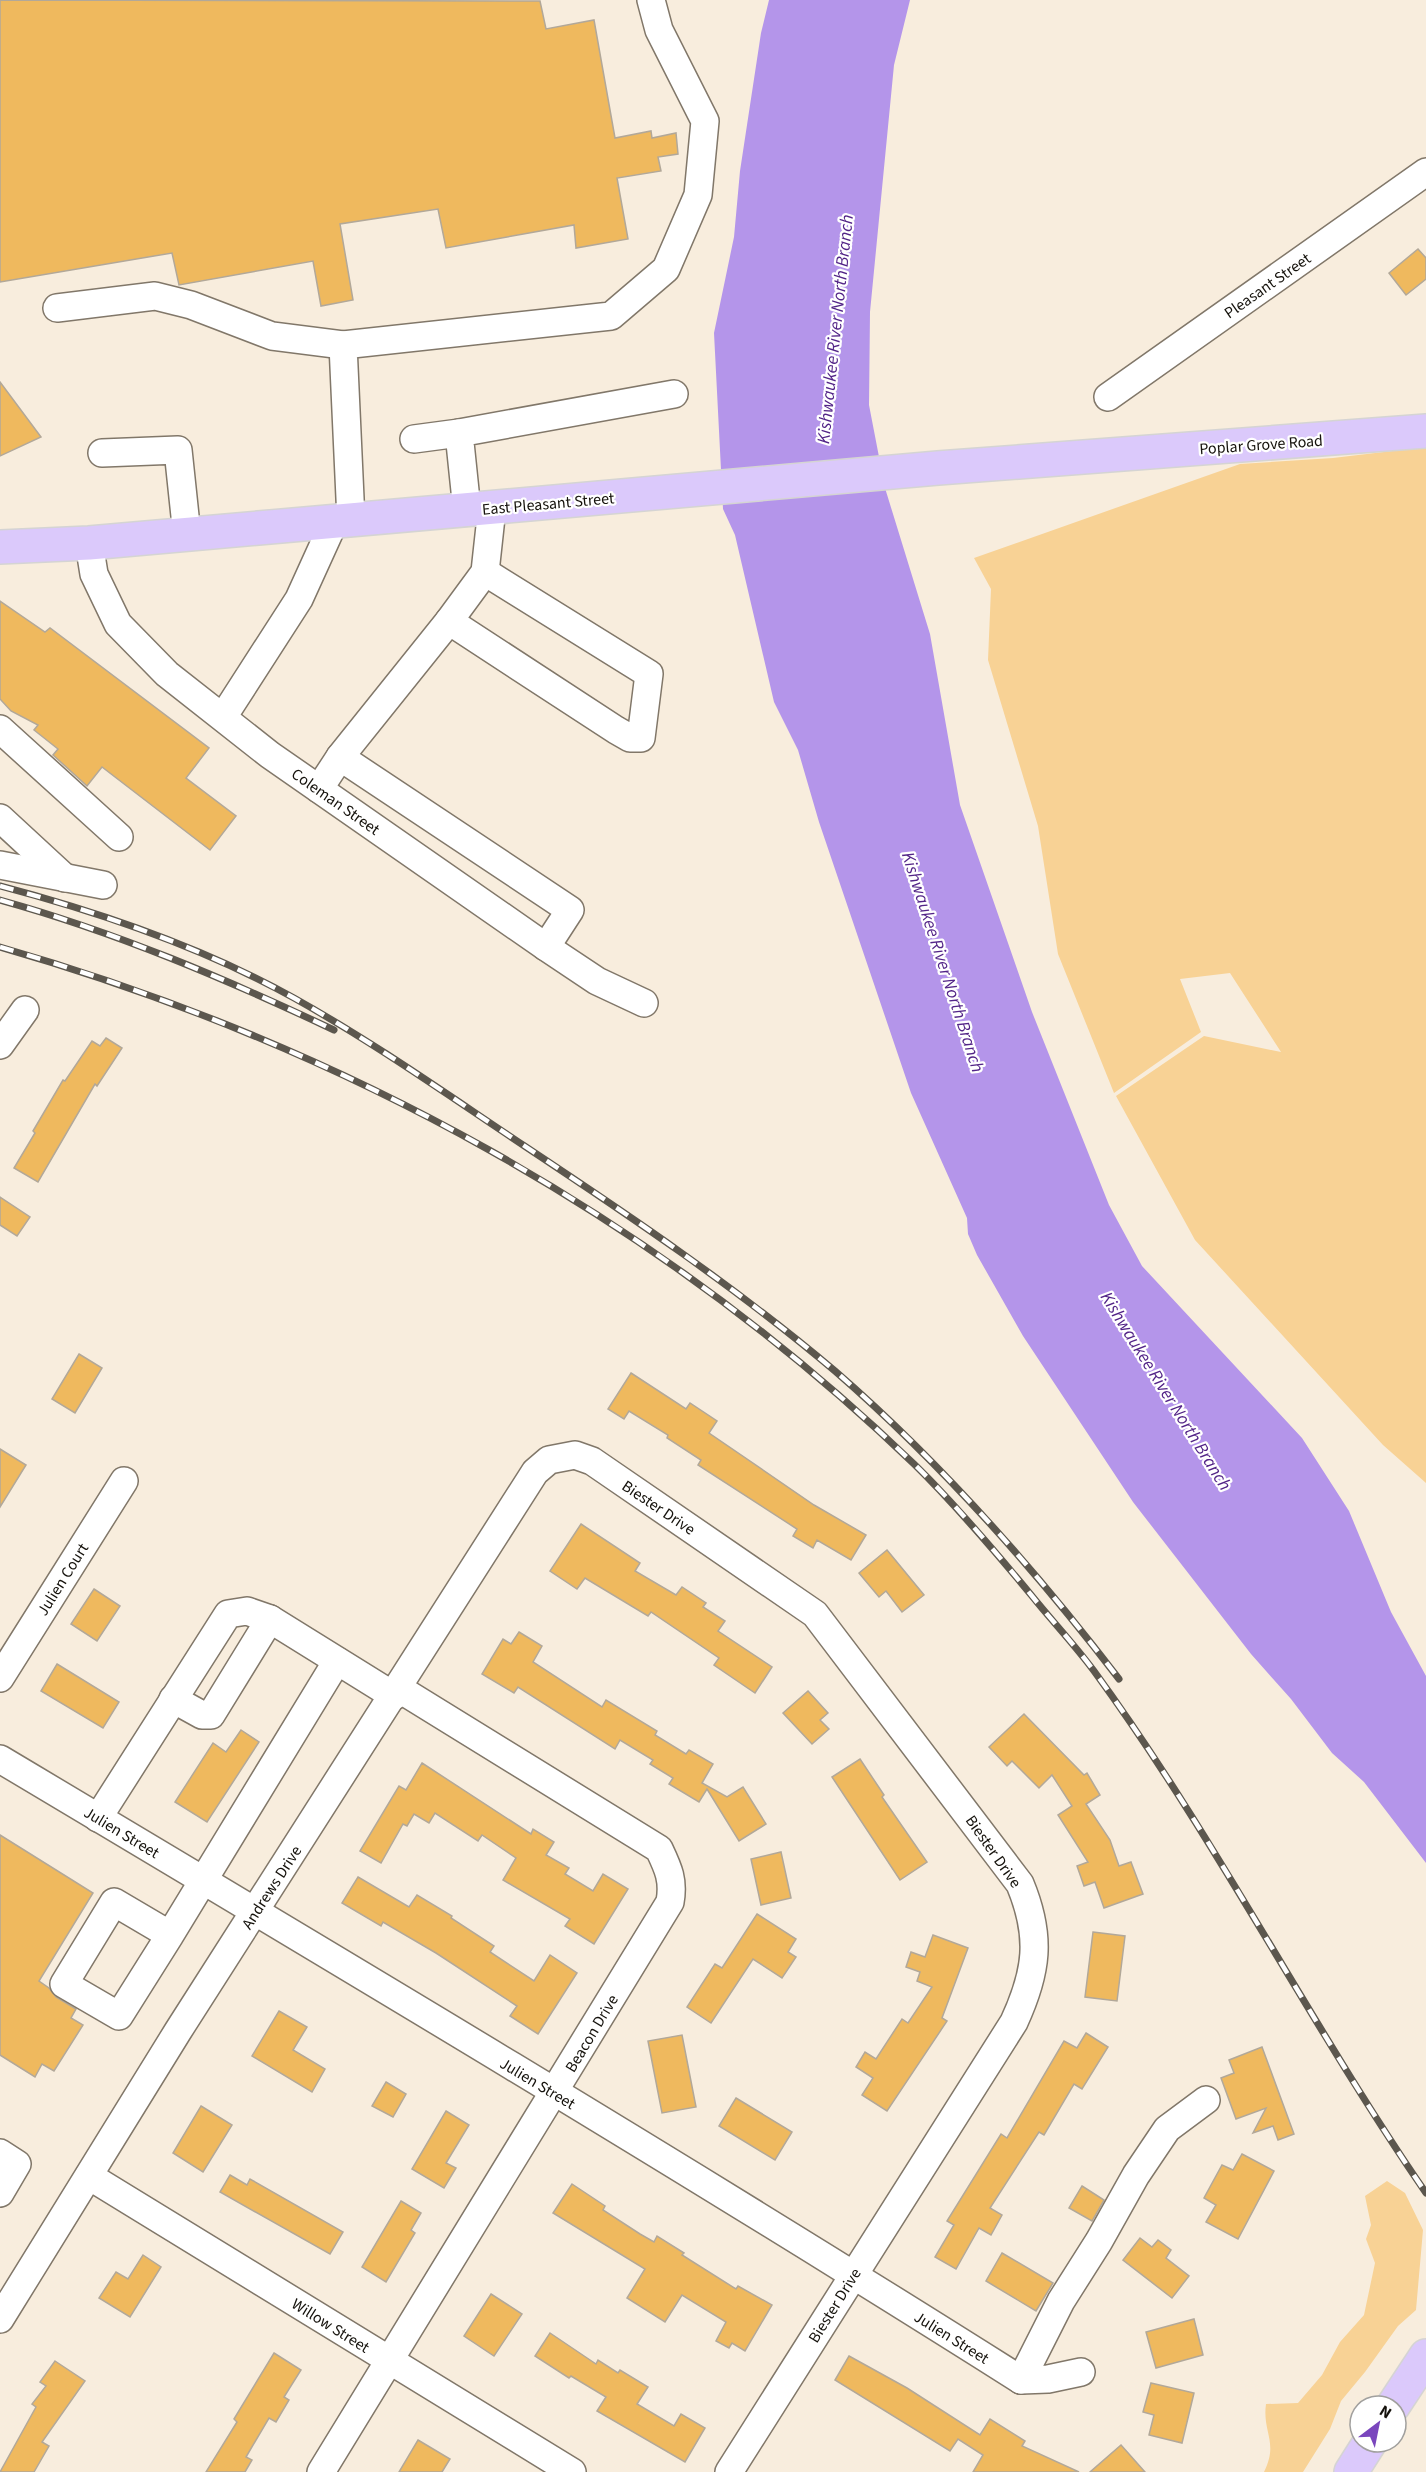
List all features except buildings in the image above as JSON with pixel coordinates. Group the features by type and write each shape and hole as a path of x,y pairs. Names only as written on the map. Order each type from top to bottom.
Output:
{"main road":[{"name":"Poplar Grove Road","path":"1095,457 1426,431"},
{"name":"East Pleasant Street","path":"0,547 187,535 938,468 1095,457"},
{"path":"1402,2394 1426,2356"},
{"path":"1351,2472 1362,2454"}],"street":[{"path":"57,308 155,296 191,305 272,336 343,345 611,316 666,269 698,195 705,122 658,30 651,0"},
{"name":"Pleasant Street","path":"1108,397 1426,172"},
{"path":"223,717 299,599 342,521 343,345"},
{"path":"414,439 674,394"},
{"path":"319,789 340,757 449,621 484,572 479,509 459,433"},
{"path":"102,453 178,450 187,535"},
{"name":"Coleman Street","path":"89,543 94,574 118,624 167,674 270,755 546,947 597,981 644,1003"},
{"path":"449,621 616,730 630,738 641,738 649,674 484,572"},
{"path":"0,729 119,837"},
{"path":"340,757 570,910 546,947"},
{"path":"0,818 66,879"},
{"path":"0,865 104,885"},
{"path":"0,1045 25,1010"},
{"name":"Biester Drive","path":"549,1461 575,1455 591,1461 815,1614 1020,1884 1029,1906 1036,1946 1032,1977 1014,2022 729,2472"},
{"name":"Andrews Drive","path":"0,2319 9,2285 89,2176 178,2031 396,1692 499,1525 535,1472 549,1461"},
{"name":"Julien Court","path":"0,1678 124,1481"},
{"name":"Beacon Drive","path":"98,1818 228,1614 247,1611 270,1619 337,1661 396,1692 659,1849 671,1874 673,1885 670,1902 321,2472"},
{"path":"173,1699 202,1715 211,1714 270,1619"},
{"path":"170,1935 337,1661"},
{"name":"Julien Street","path":"0,1759 256,1911 853,2274 1021,2380"},
{"path":"1081,2372 1048,2379 1021,2380 1061,2301 1099,2241 1136,2175 1167,2128 1206,2100"},
{"path":"0,2153 17,2164 0,2193"},
{"name":"Willow Street","path":"89,2176 572,2472"}],"shaded area":[{"path":"1426,447 1426,1483 1383,1445 1195,1240 1116,1096 1204,1036 1281,1052 1230,973 1180,979 1201,1032 1114,1093 1058,954 1038,826 988,660 991,589 974,558 1240,464 1333,458"},
{"path":"1387,2181 1405,2193 1423,2230 1416,2310 1398,2326 1341,2401 1330,2429 1303,2472 1264,2472 1270,2453 1265,2414 1266,2404 1298,2403 1322,2375 1340,2342 1364,2315 1375,2263 1366,2239 1371,2225 1365,2196"}],"water":[{"name":"Kishwaukee River North Branch","path":"769,0 910,0 894,65 870,312 869,405 885,488 930,634 960,805 1032,1012 1109,1205 1142,1266 1302,1438 1349,1511 1391,1612 1426,1676 1426,1863 1364,1782 1332,1753 1291,1699 1251,1654 1133,1502 1023,1336 977,1255 968,1234 967,1218 911,1093 819,822 798,750 774,702 735,535 723,509 714,333 734,237 740,171 761,33"}],"railway":[{"path":"0,886 75,907 188,947 294,998 353,1032 410,1069 682,1254 798,1340 912,1442 1020,1557 1119,1679"},
{"path":"0,900 86,927 170,958 334,1030"},
{"path":"0,947 127,987 251,1034 371,1089 488,1150 602,1218 711,1293 815,1375 945,1495 1094,1671 1181,1799 1383,2129 1426,2193"}]}
